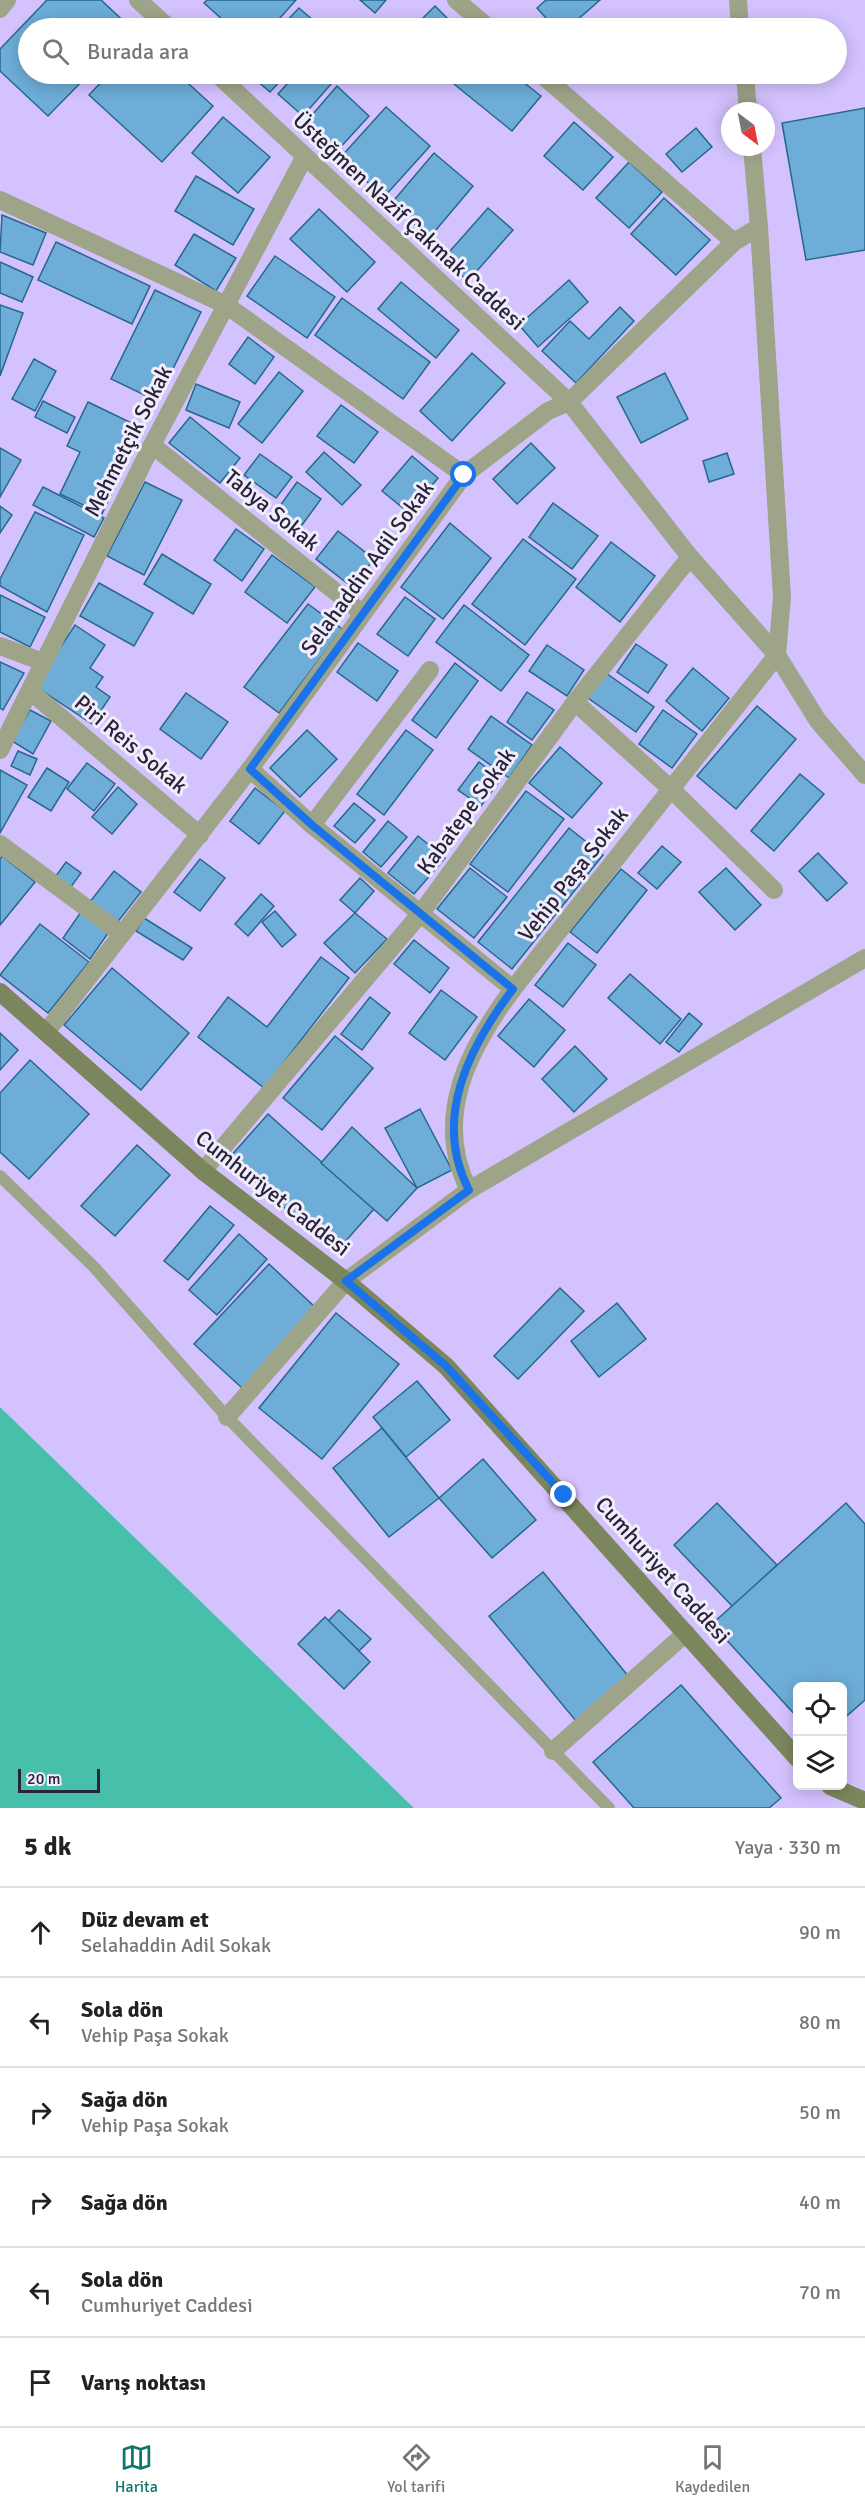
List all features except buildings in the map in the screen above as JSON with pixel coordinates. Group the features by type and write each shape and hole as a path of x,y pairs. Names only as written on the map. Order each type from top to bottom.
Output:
{"main road":[{"name":"Cumhuriyet Caddesi","path":"0,992 203,1171 346,1281 446,1366 793,1753"},
{"path":"841,1790 865,1801"}],"street":[{"path":"0,9 7,0"},
{"path":"138,0 157,18"},
{"path":"456,0 477,18"},
{"path":"738,0 739,18"},
{"name":"Üsteğmen Nazif Çakmak Caddesi","path":"228,84 569,402 690,556 777,655 818,721 865,775"},
{"path":"552,84 734,242"},
{"path":"746,84 747,102"},
{"name":"Mehmetçik Sokak","path":"0,750 152,445 304,156"},
{"path":"753,156 782,597 777,655"},
{"path":"0,200 226,305 464,475"},
{"name":"Selahaddin Adil Sokak","path":"46,1032 201,835 464,475 548,411 569,402 734,242 759,227"},
{"name":"Tabya Sokak","path":"152,445 362,613"},
{"name":"Kabatepe Sokak","path":"203,1171 421,913 576,702 690,556"},
{"path":"0,646 43,662"},
{"name":"Vehip Paşa Sokak","path":"469,1190 458,1169 452,1139 460,1084 467,1062 482,1032 513,989 777,655"},
{"path":"312,825 430,670"},
{"name":"Piri Reis Sokak","path":"30,691 201,835"},
{"path":"576,702 671,789 774,890"},
{"path":"250,769 312,825 513,989"},
{"path":"0,844 122,934"},
{"path":"227,1417 346,1281 469,1190 865,958"},
{"path":"553,1751 686,1633"}],"lane":[{"path":"0,1176 94,1267 227,1417 609,1808"}],"shaded area":[{"path":"0,0 865,0 865,1808 414,1808 0,1407"},
{"path":"0,1407 414,1808 0,1808"}],"route":[{"path":"464,475 250,769 312,825 513,989 482,1032 467,1062 460,1084 452,1139 458,1169 469,1190 346,1281 446,1366 564,1495"}]}
